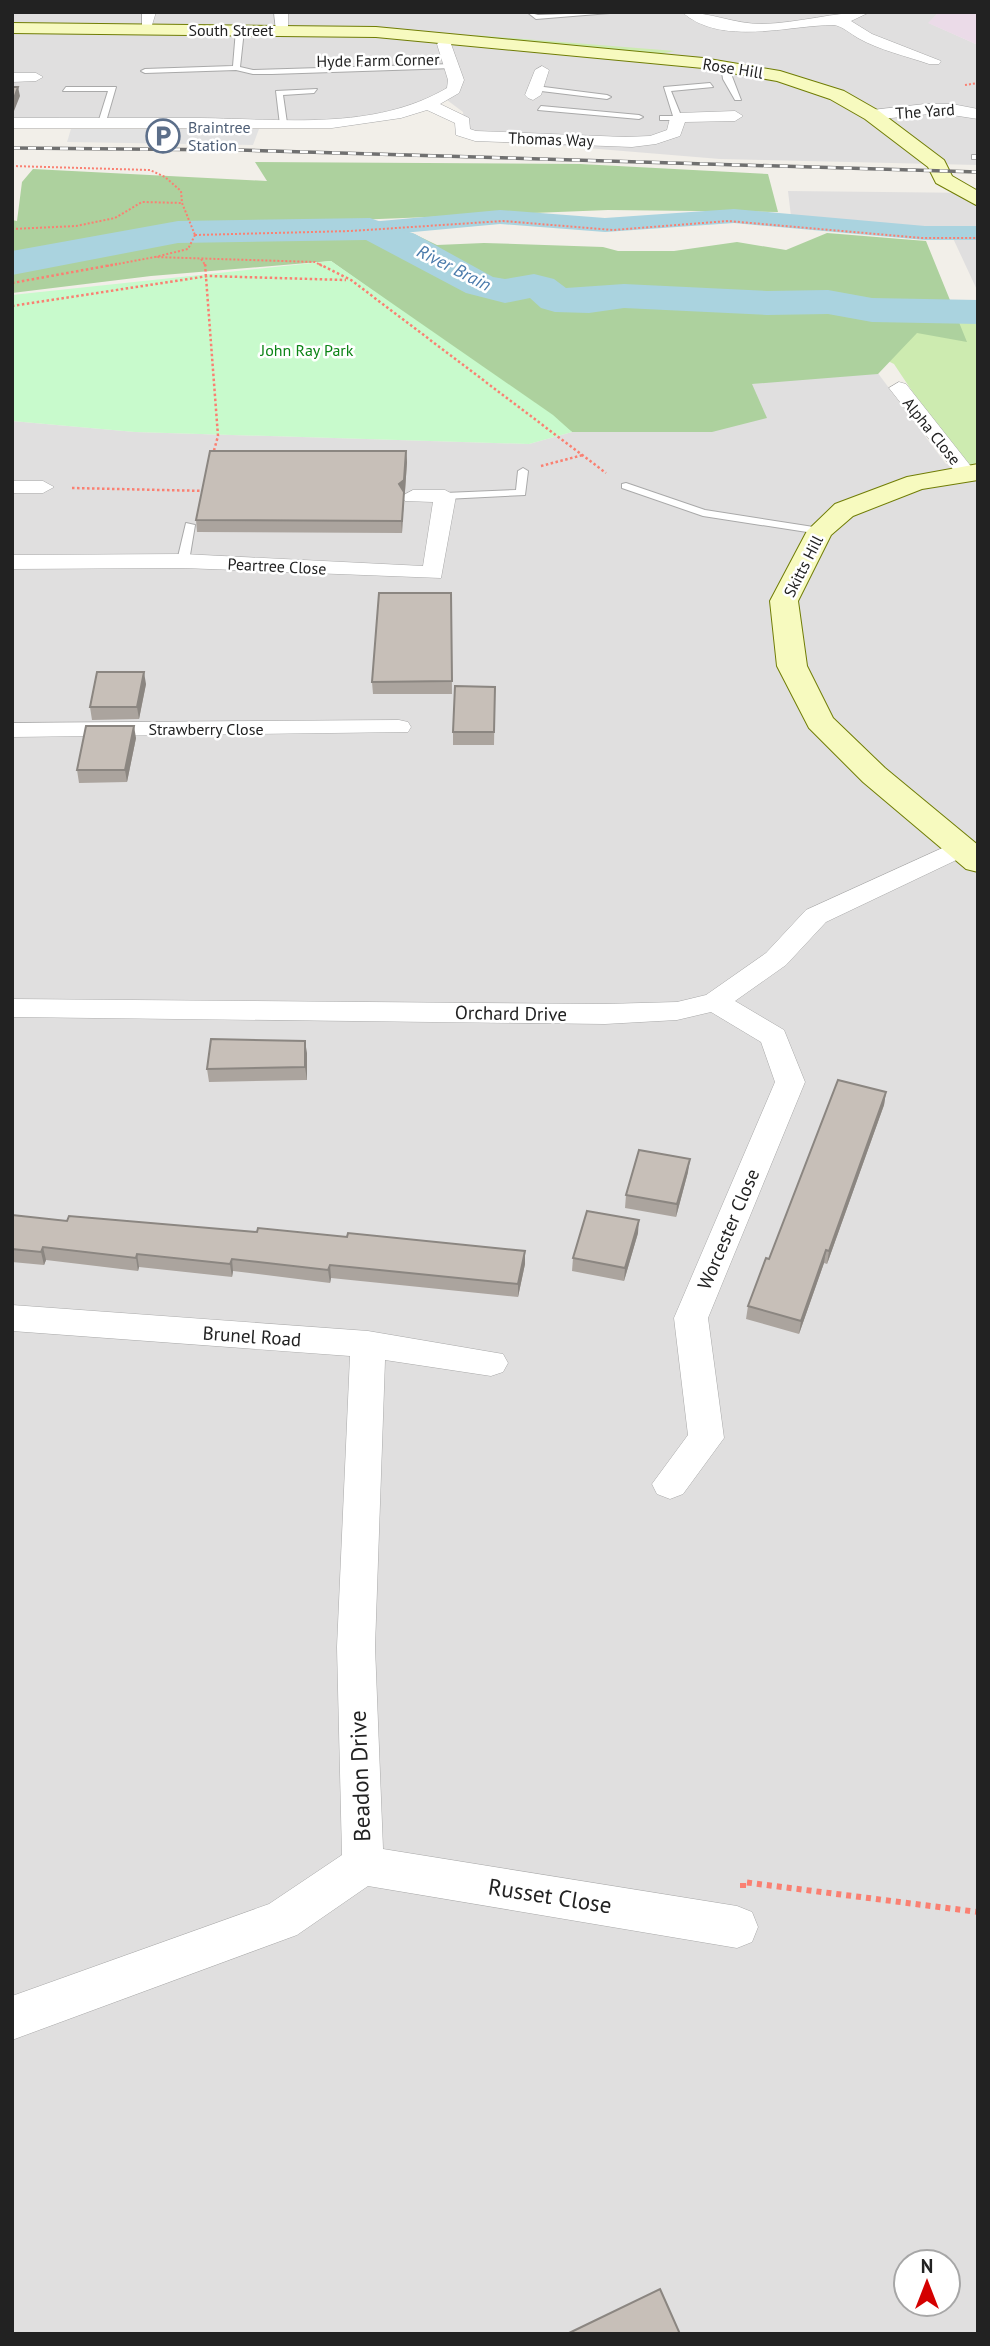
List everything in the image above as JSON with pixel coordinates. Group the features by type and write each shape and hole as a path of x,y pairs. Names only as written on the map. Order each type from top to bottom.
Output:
{"street":[{"path":"281,12 283,31"},
{"path":"689,12 722,25 742,27 842,22 863,12"},
{"path":"842,22 867,37 934,61"},
{"name":"South Street","path":"12,28 376,32 449,29"},
{"path":"12,123 366,119 427,105 454,90 456,80 444,44 449,29"},
{"name":"Rose Hill","path":"449,29 547,61 724,66 817,87 847,99 872,116 937,164 943,179 978,200"},
{"path":"537,97 547,61"},
{"path":"12,78 36,77"},
{"name":"Thomas Way","path":"427,105 451,113 463,121 462,132 475,136 646,142 674,134 670,118"},
{"name":"The Yard","path":"872,116 940,108 962,108 978,114"},
{"path":"670,118 735,116"},
{"name":"Alpha Close","path":"899,388 972,472"},
{"name":"Skitts Hill","path":"969,855 874,775 820,722 792,666 784,601 820,531 844,510 916,482 972,472"},
{"path":"12,487 43,487"},
{"path":"413,496 445,496"},
{"name":"Peartree Close","path":"12,562 183,561 433,573 445,496"},
{"name":"Strawberry Close","path":"12,730 399,727"},
{"name":"Orchard Drive","path":"12,1008 605,1014 677,1011 715,1002 776,959 816,916 969,855"},
{"name":"Worcester Close","path":"670,1484 706,1438 691,1318 790,1082 774,1037 715,1002"},
{"name":"Brunel Road","path":"12,1318 368,1345 491,1363"},
{"name":"Beadon Drive","path":"12,2018 282,1920 363,1865 356,1647 368,1345"},
{"name":"Russet Close","path":"363,1865 737,1927"}],"lane":[{"path":"530,12 536,17 619,12"},
{"path":"236,68 240,30"},
{"name":"Hyde Farm Corner","path":"305,61 452,63"},
{"path":"145,71 236,68 253,72 452,63"},
{"path":"724,66 727,79 738,98"},
{"path":"670,118 667,89 710,85"},
{"path":"65,89 113,89 102,123"},
{"path":"283,122 279,93 314,92"},
{"path":"537,97 607,97"},
{"path":"537,97 639,117"},
{"path":"445,496 521,493 523,471"},
{"path":"626,486 703,513 820,531"},
{"path":"183,561 190,525"}],"path":[{"path":"12,166 150,170 165,177 181,191 182,203 195,235"},
{"path":"12,229 76,226 115,218 142,202 182,203"},
{"path":"195,235 396,229 503,221 613,230 728,221 922,238 978,238"},
{"path":"12,283 188,249 195,235"},
{"path":"155,257 315,262 351,280 626,486"},
{"path":"200,258 207,267 208,276 218,436 212,458"},
{"path":"12,306 208,276 351,280"},
{"path":"523,471 583,455"},
{"path":"203,491 206,480"},
{"path":"43,487 216,491"},
{"path":"737,1927 743,1882 978,1912"}],"shaded area":[{"path":"12,12 939,12 929,23 978,45 978,165 720,159 465,138 463,112 443,97 427,105 346,121 12,123"},
{"path":"939,12 978,12 978,45 928,23"},
{"name":"Braintree Station","path":"71,129 259,129 253,145 67,142"},
{"path":"788,191 978,193 978,292 951,234 792,225"},
{"path":"874,368 946,464 978,463 978,2334 12,2334 12,421 135,432 529,444 572,432 712,432 751,384"}],"green space":[{"path":"473,35 675,51 659,54 496,41"},
{"path":"255,162 580,164 768,174 778,212 608,210 354,220 337,236 412,233 437,245 484,243 603,247 618,251 674,251 737,242 786,250 827,233 926,241 967,342 917,333 878,374 752,384 767,418 712,432 572,432 331,261 151,276 12,293 12,220 17,221 22,182 33,169 267,181"},
{"name":"John Ray Park","path":"331,261 553,415 572,432 529,444 135,432 12,421 12,295"},
{"path":"867,315 978,317 978,463 969,465 938,430 894,364 858,346"}],"building":[{"path":"12,87 18,87 12,104"},
{"path":"210,451 406,451 404,480 399,484 404,492 402,521 196,520"},
{"path":"379,593 451,593 452,681 372,682"},
{"path":"97,672 144,672 137,707 90,707"},
{"path":"455,686 495,687 494,732 453,732"},
{"path":"86,726 134,726 125,770 77,770"},
{"path":"211,1039 305,1041 305,1067 207,1069"},
{"path":"838,1080 886,1092 801,1321 748,1306 766,1258 769,1259"},
{"path":"639,1150 690,1159 677,1204 626,1195"},
{"path":"587,1211 639,1220 625,1268 573,1258"},
{"path":"12,1215 67,1221 69,1216 257,1232 258,1228 347,1237 348,1233 525,1251 518,1284 330,1265 328,1270 232,1259 230,1264 137,1254 136,1258 43,1247 41,1252 12,1249"},
{"path":"660,2289 680,2334 567,2334"}],"waterway":[{"path":"370,229 500,217 605,225 734,216 925,233 978,233"},
{"name":"River Brain","path":"12,263 178,232 370,229 402,242 479,285 505,291 527,286 541,287 555,300 589,301 624,296 767,303 828,302 872,310 978,312"}],"railway":[{"path":"12,148 238,150 978,172"}],"place":[{"name":"Braintree Station","path":"163,136"}]}
